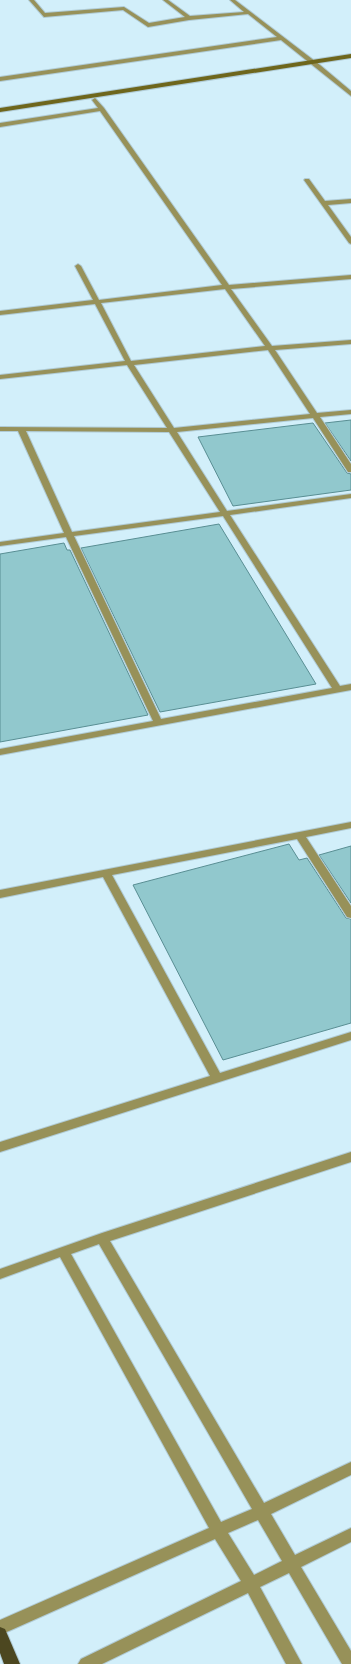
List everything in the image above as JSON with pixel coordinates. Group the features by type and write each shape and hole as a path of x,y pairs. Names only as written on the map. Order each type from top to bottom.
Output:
{"main road":[{"path":"0,1634 12,1664"}],"street":[{"path":"31,0 44,15 124,8 148,25 189,18 248,12"},
{"path":"165,0 189,18"},
{"path":"232,0 318,66 351,94"},
{"path":"0,79 282,38"},
{"path":"0,110 351,56"},
{"path":"0,115 351,61"},
{"path":"95,100 270,348 351,470"},
{"path":"0,125 102,110"},
{"path":"307,180 351,242"},
{"path":"323,203 351,201"},
{"path":"78,266 129,363 337,690"},
{"path":"0,314 226,286 351,277"},
{"path":"0,377 270,348 351,342"},
{"path":"0,429 172,430 351,412"},
{"path":"21,428 69,535 158,722"},
{"path":"0,544 225,515 351,496"},
{"path":"0,752 351,687"},
{"path":"0,894 351,825"},
{"path":"300,835 351,914"},
{"path":"106,873 217,1078"},
{"path":"0,1147 351,1036"},
{"path":"0,1274 102,1238 351,1157"},
{"path":"102,1238 260,1512 350,1664"},
{"path":"63,1251 218,1531 251,1584 294,1664"},
{"path":"0,1628 260,1512 351,1468"},
{"path":"86,1664 351,1535"}],"building":[{"path":"351,420 351,461 325,423"},
{"path":"313,423 347,473 351,474 351,490 233,506 198,437"},
{"path":"219,524 316,684 160,712 81,548"},
{"path":"64,543 67,550 70,550 148,715 0,742 0,554"},
{"path":"289,844 299,860 307,858 346,918 351,919 351,1023 223,1060 133,885"},
{"path":"351,846 351,903 319,855"}]}
